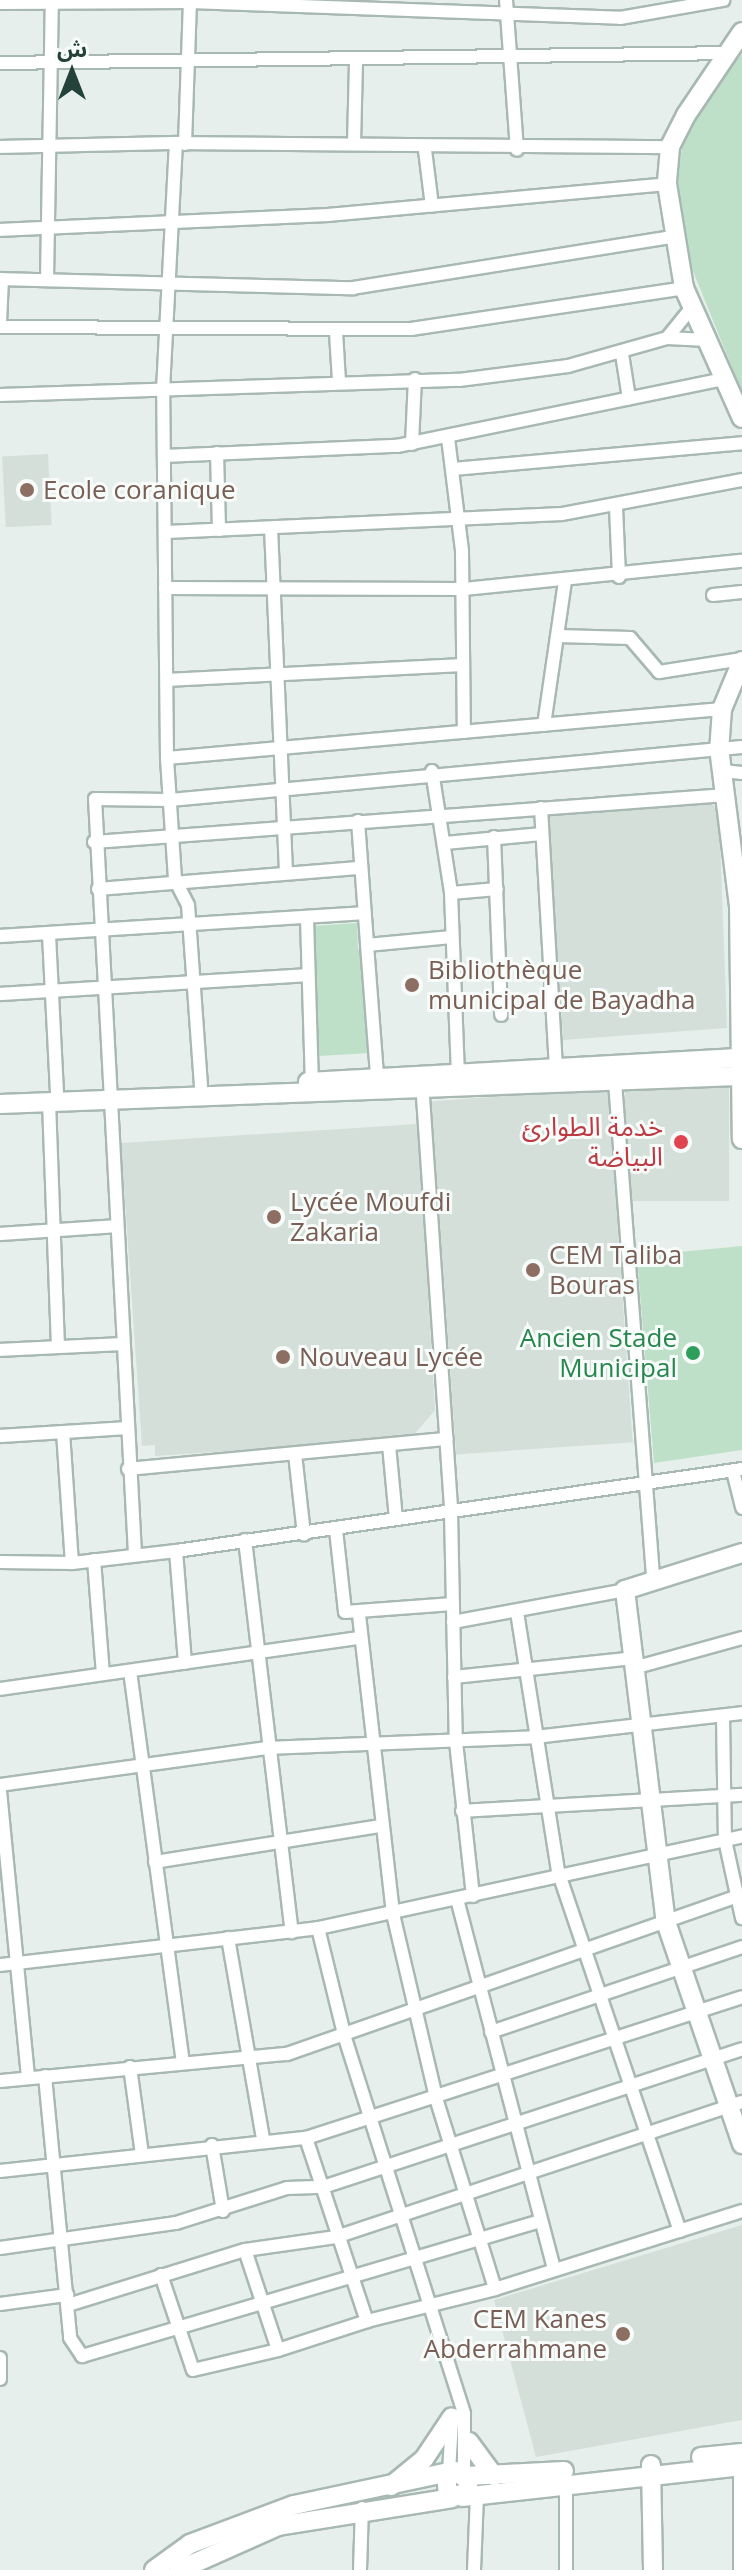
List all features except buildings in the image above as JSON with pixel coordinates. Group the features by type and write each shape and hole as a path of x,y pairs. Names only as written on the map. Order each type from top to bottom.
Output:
{"street":[{"path":"506,0 517,150"},
{"path":"0,3 321,3 620,18 723,0"},
{"path":"190,1 188,60 172,225 172,283 163,390 167,532 165,588 170,836 175,879 190,927 201,1086"},
{"path":"47,279 52,2"},
{"path":"742,32 670,147 667,184 671,237 684,288 742,418"},
{"path":"0,63 508,59 730,53"},
{"path":"354,144 356,61"},
{"path":"0,147 354,144 425,150 517,150 670,147"},
{"path":"425,150 432,206"},
{"path":"0,230 172,225 432,206 667,184"},
{"path":"671,237 353,288 1,279 0,325 168,332 336,332 485,323 684,288"},
{"path":"667,338 692,307"},
{"path":"336,332 339,381"},
{"path":"0,395 502,376 622,354 667,338 707,340"},
{"path":"622,354 629,398"},
{"path":"412,444 415,379"},
{"path":"164,456 412,444 723,379"},
{"path":"448,438 460,521 464,589 464,732"},
{"path":"453,469 742,443"},
{"path":"217,453 219,530"},
{"path":"167,532 460,521 616,507 742,480"},
{"path":"616,507 619,577"},
{"path":"271,528 276,750 286,873"},
{"path":"165,588 464,589 619,577 742,561"},
{"path":"544,725 565,581"},
{"path":"713,595 742,592"},
{"path":"558,636 630,638 659,672 740,669 722,709 719,748 726,795 736,830 740,906 742,1139"},
{"path":"167,680 462,665"},
{"path":"167,758 722,709"},
{"path":"135,1554 94,842 95,799 170,800 432,771 742,747"},
{"path":"432,771 451,893 458,1073"},
{"path":"723,771 742,773"},
{"path":"94,842 726,795"},
{"path":"541,808 556,1067"},
{"path":"358,821 377,1076"},
{"path":"445,843 542,834"},
{"path":"494,837 501,1015"},
{"path":"98,889 175,879 361,868"},
{"path":"451,893 497,889"},
{"path":"0,936 190,927 364,913"},
{"path":"307,918 312,1082"},
{"path":"49,935 58,1347"},
{"path":"367,945 452,937"},
{"path":"0,994 307,975"},
{"path":"109,1094 377,1076 422,1082 458,1073 556,1067 739,1065"},
{"path":"0,1104 109,1094 422,1082 615,1082 739,1065"},
{"path":"422,1082 451,1512 456,1742 473,1896"},
{"path":"615,1082 653,1580"},
{"path":"0,1094 53,1097"},
{"path":"0,1234 116,1226"},
{"path":"0,1350 122,1344"},
{"path":"0,1436 126,1428"},
{"path":"63,1432 72,1563"},
{"path":"128,1469 447,1439"},
{"path":"389,1445 396,1519"},
{"path":"295,1454 304,1534"},
{"path":"0,1562 72,1563 176,1551 644,1487 738,1470 742,1508"},
{"path":"336,1530 339,1603 359,1615 453,1604"},
{"path":"245,1540 254,1654 292,1932"},
{"path":"176,1551 185,1663"},
{"path":"453,1622 625,1590 742,1553"},
{"path":"94,1560 103,1674"},
{"path":"625,1590 666,1922 712,2059 736,2104 742,2144"},
{"path":"517,1612 545,1809 558,1871 680,2231"},
{"path":"359,1615 358,1638 393,1914 413,2011 436,2098 495,2289"},
{"path":"0,1689 358,1638"},
{"path":"454,1677 636,1663 742,1638"},
{"path":"130,1671 164,1945 183,2062"},
{"path":"28,2078 4,1876 0,1788 266,1748 535,1737 742,1713"},
{"path":"723,1716 725,1840 742,1918"},
{"path":"462,1811 545,1809 742,1795"},
{"path":"155,1862 381,1826"},
{"path":"0,1965 318,1928 473,1896 558,1871 742,1836"},
{"path":"0,2081 183,2062 250,2063 345,2038 584,1948 739,1896"},
{"path":"457,1899 554,2270"},
{"path":"318,1928 345,2038 430,2305 469,2442 494,2476"},
{"path":"228,1938 263,2138"},
{"path":"491,2032 600,1992 682,1969 742,1947"},
{"path":"0,2171 263,2138 306,2138 503,2078 695,2010 742,1997"},
{"path":"0,2248 223,2211 287,2188 323,2187 452,2148 628,2085 742,2049"},
{"path":"130,2067 142,2155"},
{"path":"45,2076 70,2338 82,2356 260,2299 416,2261 541,2221"},
{"path":"0,2304 68,2300 245,2250 336,2237 736,2104"},
{"path":"306,2138 336,2237 367,2321"},
{"path":"212,2145 223,2211"},
{"path":"161,2275 197,2372 367,2321 495,2289 742,2211"},
{"path":"245,2250 278,2350"},
{"path":"0,2358 0,2379"},
{"path":"453,2381 456,2474"},
{"path":"385,2490 424,2459 452,2417"},
{"path":"463,2497 442,2488 456,2474 469,2442"},
{"path":"154,2570 238,2522 456,2474 494,2476 741,2461 740,2570"},
{"path":"179,2570 278,2526 362,2508 566,2483 651,2468"},
{"path":"651,2468 653,2570"},
{"path":"566,2483 566,2570"},
{"path":"463,2497 474,2570"},
{"path":"360,2570 362,2508"}],"shaded area":[{"name":"Ecole coranique","path":"48,454 52,525 6,527 2,456"},
{"path":"708,800 719,811 727,1028 563,1040 548,808"},
{"name":"خدمة الطوارئ البياضة","path":"625,1086 729,1086 729,1201 625,1201"},
{"name":"CEM Taliba Bouras","path":"608,1089 633,1442 456,1454 431,1101"},
{"path":"418,1124 435,1410 411,1438 155,1456 155,1445 142,1446 121,1143"},
{"name":"CEM Kanes Abderrahmane","path":"742,2225 742,2420 536,2457 494,2300"}],"green space":[{"path":"742,54 742,392 684,249 676,182 687,121"},
{"path":"357,923 358,949 365,949 370,1053 319,1056 312,926"},
{"name":"Ancien Stade Municipal","path":"742,1246 742,1450 654,1463 637,1256"}],"place":[{"name":"Ecole coranique","path":"27,490"},
{"name":"Bibliothèque municipal de Bayadha","path":"412,985"},
{"name":"خدمة الطوارئ البياضة","path":"681,1142"},
{"name":"Lycée Moufdi Zakaria","path":"274,1217"},
{"name":"CEM Taliba Bouras","path":"533,1270"},
{"name":"Ancien Stade Municipal","path":"693,1353"},
{"name":"Nouveau Lycée","path":"283,1357"},
{"name":"CEM Kanes Abderrahmane","path":"623,2334"}]}
